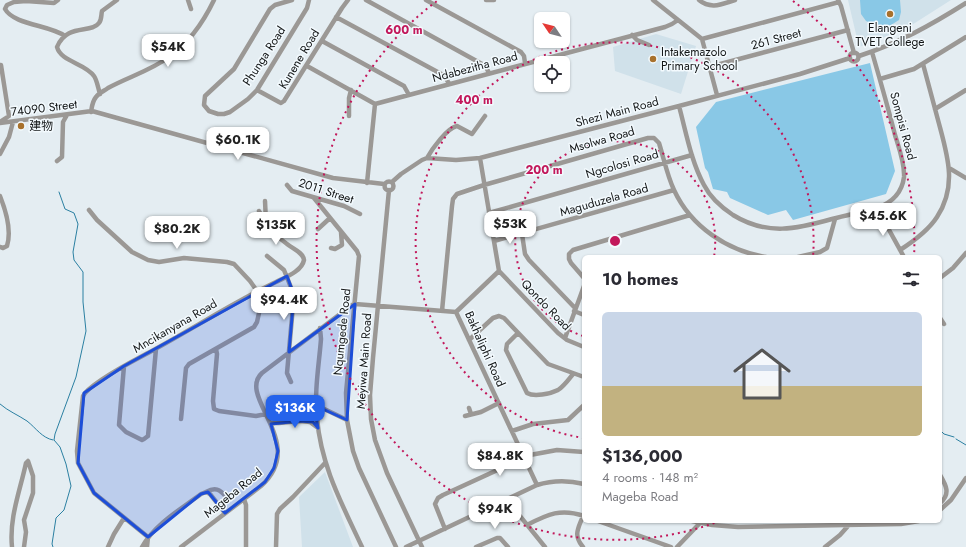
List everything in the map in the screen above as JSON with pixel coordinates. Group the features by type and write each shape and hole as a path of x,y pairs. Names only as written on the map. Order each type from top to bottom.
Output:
{"street":[{"path":"58,0 54,3 40,1 11,3 7,5 5,9 8,13 21,20 56,30 65,36"},
{"path":"100,94 92,74 82,66 63,55 58,50 58,44 65,36 75,30 92,28 99,24 102,18 101,12 117,0"},
{"path":"188,0 191,9"},
{"path":"214,0 205,18 193,36 181,47 168,58 156,65 118,82 100,94 94,101 91,112 97,112 333,178 384,184 388,181 392,182 418,162 427,158 434,147 453,127 457,126 472,134 485,116"},
{"name":"Phunga Road","path":"292,0 275,5 270,9 234,69 205,96 204,105 209,111 218,114 230,112 256,90 307,8 309,0"},
{"name":"Kunene Road","path":"256,90 279,102 282,102 287,98 336,17 348,0"},
{"path":"366,0 482,64 486,67 489,73"},
{"path":"426,0 517,50 523,54 525,63"},
{"path":"486,0 494,0"},
{"path":"653,0 702,39 717,95"},
{"path":"699,0 710,6 735,0"},
{"path":"702,39 838,1 854,53 859,56"},
{"path":"854,53 851,54 850,58 852,61 856,61 859,56 907,38 966,3"},
{"path":"336,17 442,75 446,78 449,84"},
{"name":"Ndabezitha Road","path":"375,104 670,25 678,20"},
{"name":"261 Street","path":"709,67 848,30"},
{"path":"632,35 637,40 649,45"},
{"path":"880,79 907,71 923,64 966,37"},
{"path":"322,41 404,86 409,95"},
{"name":"Sompisi Road","path":"679,106 692,155 704,185 713,198 728,212 744,221 760,227 783,229 800,228 877,208 888,203 897,194 902,184 904,172 872,52"},
{"name":"Shezi Main Road","path":"427,158 456,160 480,158 807,72 850,58"},
{"path":"900,250 926,231 944,204 947,193 949,168 946,149 923,64"},
{"path":"0,65 7,94 9,116 0,122"},
{"path":"306,66 375,104 367,183"},
{"path":"349,116 349,98 351,90"},
{"path":"935,109 966,90"},
{"name":"74090 Street","path":"0,122 13,122 91,112"},
{"path":"58,161 62,157 63,122 67,114"},
{"path":"0,154 9,137 13,122"},
{"name":"Msolwa Road","path":"442,311 453,199 460,192 651,137 656,139 659,143 664,163 674,190 690,215 703,228 728,245 744,252 757,255"},
{"name":"Ngcolosi Road","path":"489,213 692,155"},
{"path":"480,158 499,271"},
{"path":"949,168 966,178"},
{"path":"384,184 385,189 389,190 394,187 392,182"},
{"name":"2011 Street","path":"287,185 292,191 344,206 360,214"},
{"name":"Meyiwa Main Road","path":"389,190 370,395 370,419 374,440 387,473 422,547"},
{"name":"Maguduzela Road","path":"494,241 674,190"},
{"path":"0,196 6,210 8,230 7,246 3,248 0,247"},
{"name":"Nqumgede Road","path":"314,198 357,250 359,256 346,394 347,420 353,451 359,468 396,547"},
{"path":"265,201 266,224"},
{"path":"877,208 903,255"},
{"path":"89,210 97,220 132,252 142,258 159,262 184,258 232,263 247,277 257,291 259,304 258,319 256,324 249,330 189,364 186,368 181,419"},
{"path":"259,211 266,224"},
{"path":"582,276 570,261 569,254 573,250 690,215"},
{"path":"318,229 330,218"},
{"path":"807,255 820,252 827,248 835,219"},
{"name":"Mncikanyana Road","path":"148,537 91,490 80,468 77,456 82,396 88,389 124,366 302,267 304,264 304,258 297,250 274,234 266,224"},
{"path":"331,248 335,250 342,245 341,232"},
{"path":"522,234 525,254 529,260 575,310 582,314"},
{"path":"942,276 953,268 966,253"},
{"path":"267,256 284,270 288,276 294,294 287,373 291,382"},
{"name":"Bakhaliphi Road","path":"499,271 456,312 537,485"},
{"name":"Qondo Road","path":"499,271 565,338 582,346"},
{"path":"565,338 582,291"},
{"path":"355,304 456,312"},
{"name":"Mageba Road","path":"181,547 187,545 225,513 266,482 274,468 278,451 276,438 256,392 257,378 349,306 355,304"},
{"path":"469,340 493,318 497,316 504,318 548,364 582,376"},
{"path":"320,328 321,339 316,405 318,428 325,463 332,483 362,547"},
{"path":"518,333 507,344 506,350 527,393 532,395 557,391 573,374"},
{"path":"124,366 119,425 126,432 142,440 148,436 156,349"},
{"path":"216,349 217,354 213,401 214,409 219,411 260,416 266,414"},
{"path":"465,416 481,412 499,403"},
{"path":"316,405 347,420"},
{"path":"512,431 533,424 568,420 582,407"},
{"path":"469,408 471,414"},
{"path":"270,424 300,421 310,422 318,428"},
{"path":"445,529 436,509 435,504 438,498 524,457 539,452 557,450 582,451"},
{"path":"12,547 10,537 13,513 26,463 28,461 33,476 33,493 24,520 26,529 24,547"},
{"path":"276,547 276,514 278,510 293,497 325,463"},
{"path":"942,478 946,484 947,490 945,498 942,501"},
{"path":"942,508 951,500 966,478"},
{"path":"406,547 537,485 564,481 582,484"},
{"path":"142,547 148,537 163,523 204,493 218,489 226,497"},
{"path":"204,493 210,494 225,513"},
{"path":"244,499 246,505 246,547"},
{"path":"507,500 545,547"},
{"path":"527,525 558,512 570,512 582,515"},
{"path":"108,547 124,518"},
{"path":"582,521 576,536 583,547"},
{"path":"604,523 671,547"},
{"path":"677,547 700,523 733,527 790,524 848,526 901,523"},
{"path":"825,547 840,535 848,526"},
{"path":"147,547 148,537"},
{"path":"476,547 500,538 508,547"}],"highlighted area":[{"path":"287,276 294,295 289,352 355,304 347,420 314,405 318,428 313,422 300,421 271,424 278,451 274,468 265,482 225,513 208,492 201,494 148,537 124,518 94,493 78,463 84,393 124,366"}],"shaded area":[{"name":"Elangeni TVET College","path":"848,0 951,0 907,28 859,47"},
{"path":"860,0 900,0 901,12 899,20 891,25 880,27 866,21 861,14"},
{"name":"Intakemazolo Primary School","path":"656,34 696,46 681,94 615,71 613,47"},
{"path":"870,63 895,171 886,194 793,220 786,210 768,215 730,198 727,192 713,189 708,172 705,168 696,127 716,102"},
{"path":"325,472 353,547 302,547 299,497"}],"waterway":[{"path":"53,547 52,544 56,518 64,510 71,486 60,447 54,440 76,377 86,331 83,302 83,272 74,260 73,252 78,224 74,213 65,209 59,192"},
{"path":"0,404 27,421 46,437 53,440"},
{"path":"942,432 954,437"},
{"path":"956,439 966,445"}],"place":[{"name":"Elangeni TVET College","path":"890,14"},
{"name":"Intakemazolo Primary School","path":"653,59"},
{"name":"建物","path":"21,126"}]}
